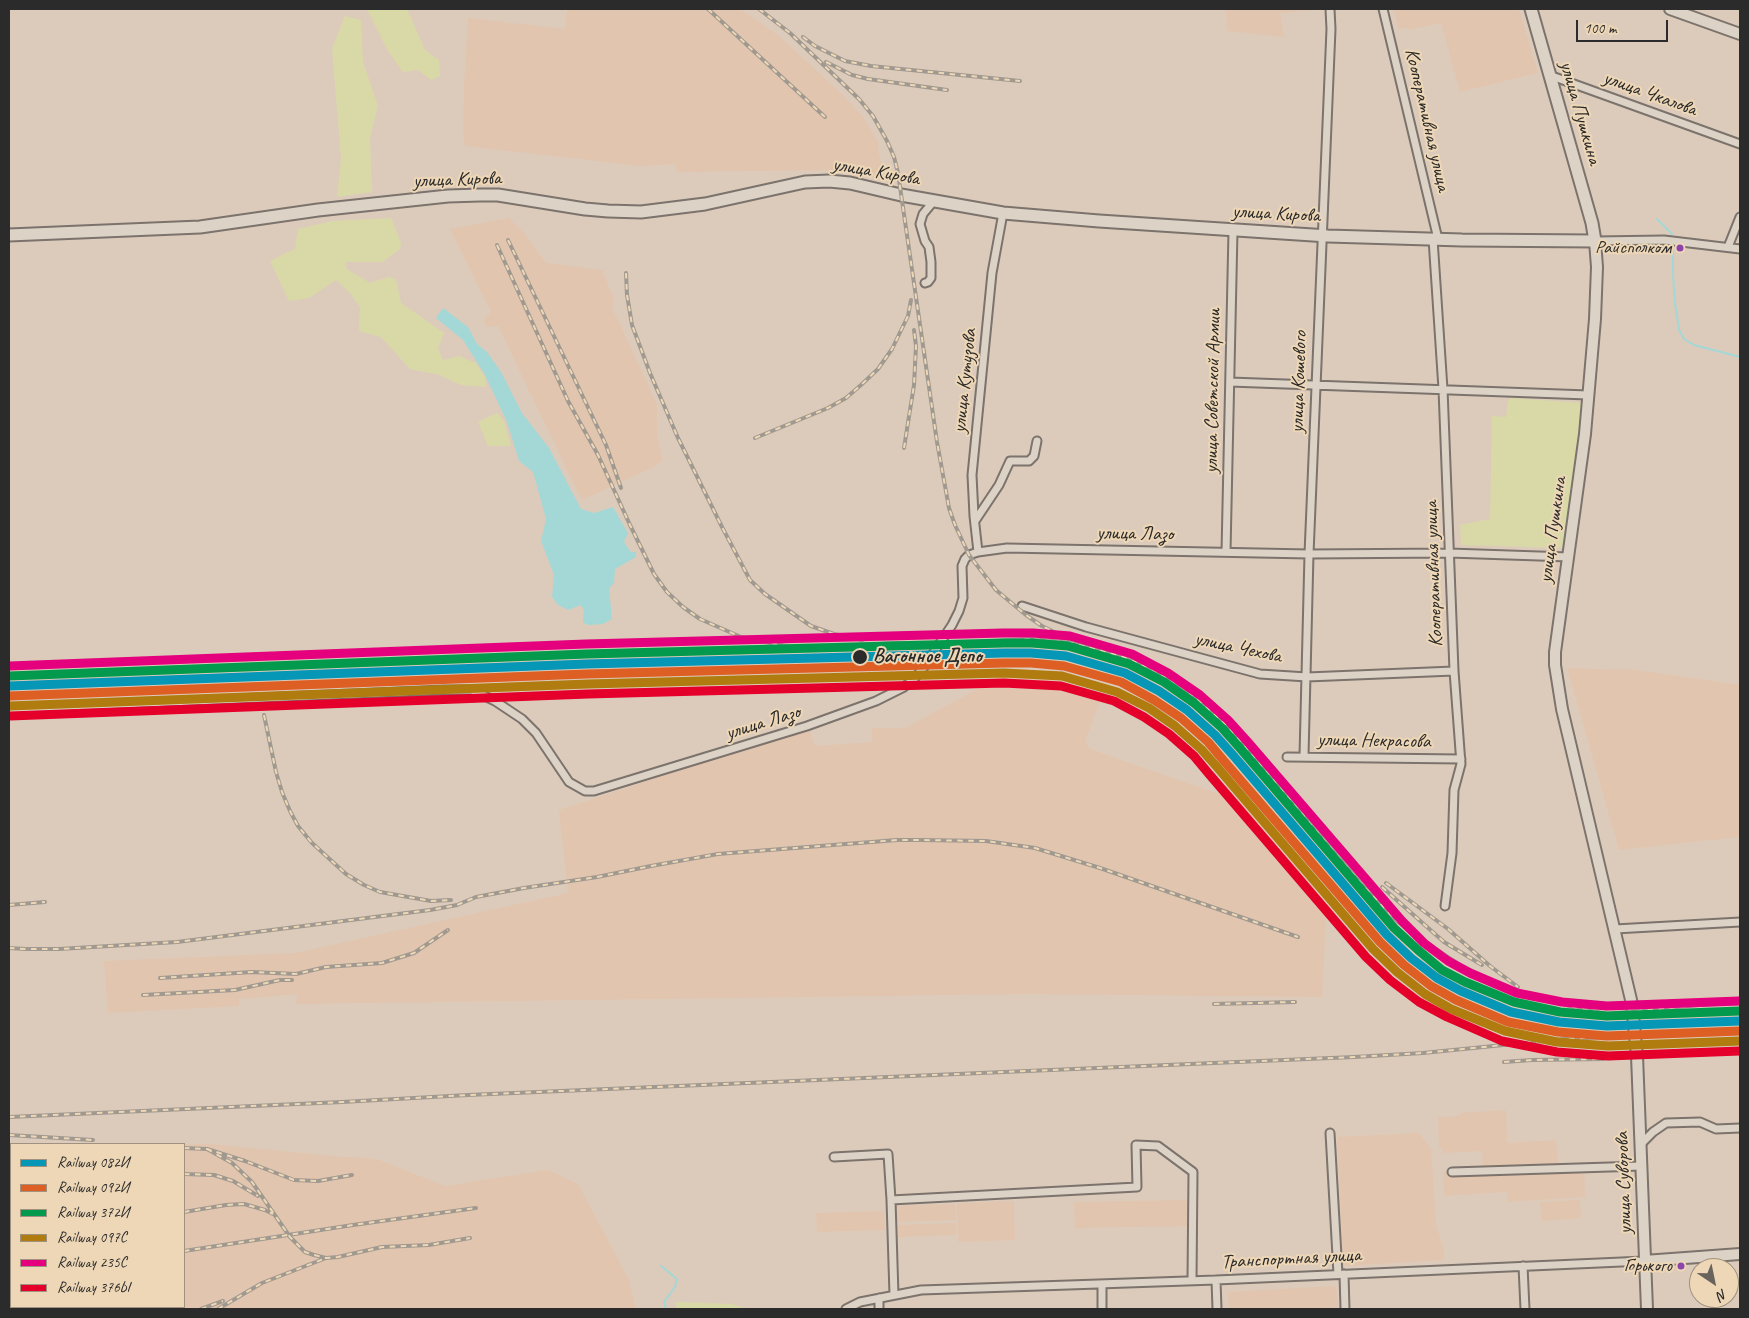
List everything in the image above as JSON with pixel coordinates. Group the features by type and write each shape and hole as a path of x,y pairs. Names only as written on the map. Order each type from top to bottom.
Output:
{"main road":[{"name":"улица Пушкина","path":"1531,9 1592,223 1597,267 1595,319 1585,434 1555,652 1556,679 1632,1004 1637,1056"},
{"path":"1670,9 1740,34"},
{"name":"улица Кирова","path":"9,235 200,227 318,210 480,194 498,195 608,212 642,212 705,204 805,182 829,181 850,183 933,202 1003,213 1321,236 1595,241"},
{"name":"улица Суворова","path":"1637,1056 1647,1309"},
{"name":"Транспортная улица","path":"1644,1261 1740,1254"}],"street":[{"name":"улица Кошевого","path":"1304,756 1309,554 1331,29 1330,9"},
{"name":"Кооперативная улица","path":"1383,9 1435,239 1454,671 1461,759 1454,790 1452,853 1445,906"},
{"name":"улица Чкалова","path":"1549,75 1740,144"},
{"path":"925,283 931,278 931,262 929,247 925,241 920,224 923,214 933,202"},
{"name":"улица Кутузова","path":"978,552 974,521 972,475 992,273 1003,213"},
{"path":"1728,247 1740,217"},
{"name":"улица Советской Армии","path":"1226,552 1233,231"},
{"name":"улица Кирова","path":"1595,241 1664,240 1740,249"},
{"path":"1230,382 1588,395"},
{"path":"974,521 999,485 1010,462 1029,461 1034,456 1037,441"},
{"name":"улица Лазо","path":"9,709 435,690 472,690 495,701 522,719 536,733 569,782 585,791 594,791 807,726 876,701 904,687 914,679 952,625 963,598 962,566 969,555 978,552 1007,548 1309,554 1449,553 1569,557"},
{"name":"улица Чехова","path":"1022,606 1086,627 1260,674 1307,677 1454,671"},
{"name":"улица Некрасова","path":"1287,757 1461,759"},
{"path":"1615,929 1740,922"},
{"path":"1640,1145 1653,1132 1666,1123 1700,1122 1716,1130 1740,1128"},
{"path":"1330,1133 1341,1274 1346,1309"},
{"path":"891,1200 1137,1187 1136,1145 1158,1146 1193,1172 1192,1280"},
{"path":"834,1157 888,1154 894,1294"},
{"path":"1452,1172 1641,1166"},
{"name":"Транспортная улица","path":"846,1309 860,1302 921,1290 1216,1280 1644,1261"},
{"path":"1523,1266 1525,1309"},
{"path":"1216,1280 1217,1309"},
{"path":"1102,1284 1102,1309"},
{"path":"879,1298 879,1309"}],"shaded area":[{"path":"567,9 737,9 748,14 780,37 843,95 863,117 879,143 878,150 884,177 855,177 855,170 677,172 675,164 641,166 465,146 463,136 464,86 468,18 565,29"},
{"path":"1226,9 1326,9 1280,13 1284,37 1227,31"},
{"path":"1394,9 1519,9 1538,73 1460,92 1441,23 1408,30 1407,27 1398,29"},
{"path":"509,218 524,233 546,263 602,270 614,299 612,307 657,404 657,436 663,460 654,467 584,499 580,497 498,326 487,327 483,320 491,312 450,229"},
{"path":"1567,668 1637,670 1740,685 1740,837 1619,850"},
{"path":"1009,672 1026,672 1102,695 1085,742 1090,749 1216,793 1228,782 1338,908 1326,918 1322,997 1024,994 296,1004 297,994 239,999 239,1006 108,1013 104,961 295,953 568,893 559,810 809,728 815,746 872,742 872,728 905,728"},
{"path":"1506,1110 1507,1143 1556,1140 1558,1164 1584,1163 1585,1197 1507,1202 1507,1192 1444,1196 1443,1172 1483,1170 1482,1151 1443,1153 1442,1148 1439,1148 1438,1117 1459,1116 1459,1113"},
{"path":"1419,1133 1431,1149 1436,1224 1444,1252 1444,1260 1343,1266 1337,1137"},
{"path":"185,1144 211,1144 377,1159 445,1186 548,1170 578,1184 628,1278 636,1309 9,1309 9,1149 10,1308 185,1308"},
{"path":"1188,1200 1189,1226 1075,1228 1074,1202"},
{"path":"1580,1200 1581,1218 1542,1221 1540,1202"},
{"path":"1014,1201 1015,1240 958,1242 957,1203"},
{"path":"955,1204 956,1220 896,1222 896,1206"},
{"path":"884,1211 885,1230 817,1232 816,1213"},
{"path":"956,1223 956,1235 898,1237 898,1225"},
{"path":"1336,1286 1338,1309 1229,1309 1228,1292"}],"green space":[{"path":"367,9 407,9 425,50 439,60 440,76 431,80 418,70 403,72 388,51"},
{"path":"345,16 361,20 363,62 378,106 370,138 372,192 337,197 341,158 332,49"},
{"path":"391,218 401,243 400,249 382,262 345,262 347,269 370,283 389,277 396,279 401,303 444,333 438,349 443,360 459,356 476,363 485,377 486,387 461,385 440,375 410,369 381,337 359,331 360,307 349,292 336,280 309,298 289,301 270,261 295,249 298,229 332,221"},
{"path":"1511,398 1583,403 1568,522 1566,522 1562,548 1461,545 1460,525 1490,519 1492,416 1506,417 1508,401"},
{"path":"497,413 504,421 511,446 488,446 478,422"},
{"path":"675,1302 732,1304 746,1309 677,1309"}],"water":[{"path":"443,308 468,327 477,344 487,352 501,372 522,413 549,448 581,509 594,513 613,507 628,533 624,542 631,552 636,552 636,557 615,569 614,583 609,588 612,619 603,624 588,625 583,622 584,611 581,605 568,610 558,605 552,597 554,575 541,541 546,519 533,472 519,461 507,422 485,375 463,340 436,318"}],"waterway":[{"path":"1657,219 1672,234"},
{"path":"1673,246 1675,303 1679,330 1684,339 1694,345 1740,357"},
{"path":"661,1266 677,1279 675,1287 664,1302 666,1309"}],"railway":[{"path":"708,9 825,117"},
{"path":"759,9 790,33 859,99 873,116 887,141 898,173 937,442 949,508 955,525 969,555 996,590 1042,626 1071,640"},
{"path":"803,37 815,46 845,61 871,66 1020,81"},
{"path":"826,62 852,75 868,79 947,90"},
{"path":"508,240 606,445 621,488"},
{"path":"497,245 568,401 598,455 654,574 667,592 700,619 741,637 790,647 897,643 939,644 1031,639 1071,643 1121,656 1154,670 1181,686 1199,700 1227,726 1363,886 1397,921 1460,965 1507,988 1581,1009 1607,1014 1740,1003"},
{"path":"626,273 627,295 632,325 650,373 678,438 750,580 765,594 811,626 834,634 862,640"},
{"path":"755,438 828,408 846,398 861,385 878,369 892,349 908,316 911,300"},
{"path":"904,448 914,385 916,346 914,330"},
{"path":"264,715 282,792 298,826 312,843 346,874 380,892 431,901 451,900"},
{"path":"9,948 59,949 177,942 430,910 457,905 476,897 718,854 897,840 986,841 1035,848 1100,868 1298,937"},
{"path":"1386,883 1448,929 1490,966 1518,987"},
{"path":"1382,887 1444,942 1482,965"},
{"path":"9,905 45,902"},
{"path":"160,978 252,972 296,974 326,967 382,963 414,953 448,930"},
{"path":"143,995 235,990 280,980 292,980"},
{"path":"1214,1004 1295,1002"},
{"path":"9,1117 468,1095 1354,1057 1423,1053 1564,1039 1740,1031"},
{"path":"1504,1062 1603,1059"},
{"path":"9,1135 93,1140"},
{"path":"185,1148 207,1149 294,1180 318,1181 352,1175"},
{"path":"207,1149 232,1163 252,1182 290,1237 305,1252 326,1258 338,1257 382,1247 429,1245 470,1238"},
{"path":"185,1174 214,1175 233,1181 258,1196"},
{"path":"185,1212 244,1204 273,1214"},
{"path":"185,1251 476,1208"},
{"path":"218,1309 262,1283 326,1258"},
{"path":"201,1309 223,1301"}],"rail line":[{"name":"235С","path":"9,666 586,644 1003,633 1070,636 1132,654 1168,673 1200,695 1228,720 1247,741 1402,921 1424,943 1448,961 1470,973 1517,993 1562,1002 1607,1006 1739,1001"},
{"name":"372И","path":"9,676 587,654 1004,643 1068,646 1129,664 1164,682 1194,703 1222,728 1239,747 1394,928 1442,970 1465,982 1514,1002 1560,1012 1607,1016 1740,1011"},
{"name":"082И","path":"9,686 587,664 1004,653 1066,656 1125,673 1159,691 1187,710 1215,735 1232,754 1387,935 1411,958 1437,978 1461,991 1511,1012 1559,1022 1607,1026 1740,1021"},
{"name":"092И","path":"9,696 587,674 1004,663 1064,666 1121,682 1154,700 1181,718 1208,742 1380,942 1404,965 1431,986 1456,1000 1508,1022 1558,1032 1607,1036 1740,1031"},
{"name":"097С","path":"10,706 588,684 1004,673 1062,676 1117,692 1149,708 1175,726 1201,749 1217,767 1373,949 1397,972 1425,994 1451,1009 1505,1031 1557,1042 1608,1046 1740,1041"},
{"name":"376Ы","path":"10,716 588,694 1004,683 1061,686 1114,701 1144,717 1169,734 1194,756 1366,957 1390,980 1419,1002 1447,1017 1502,1041 1557,1052 1608,1056 1740,1051"}],"place":[{"name":"Райсполком","path":"1680,248"},
{"name":"Вагонное Депо","path":"860,657"},
{"name":"Горького","path":"1681,1266"}]}
